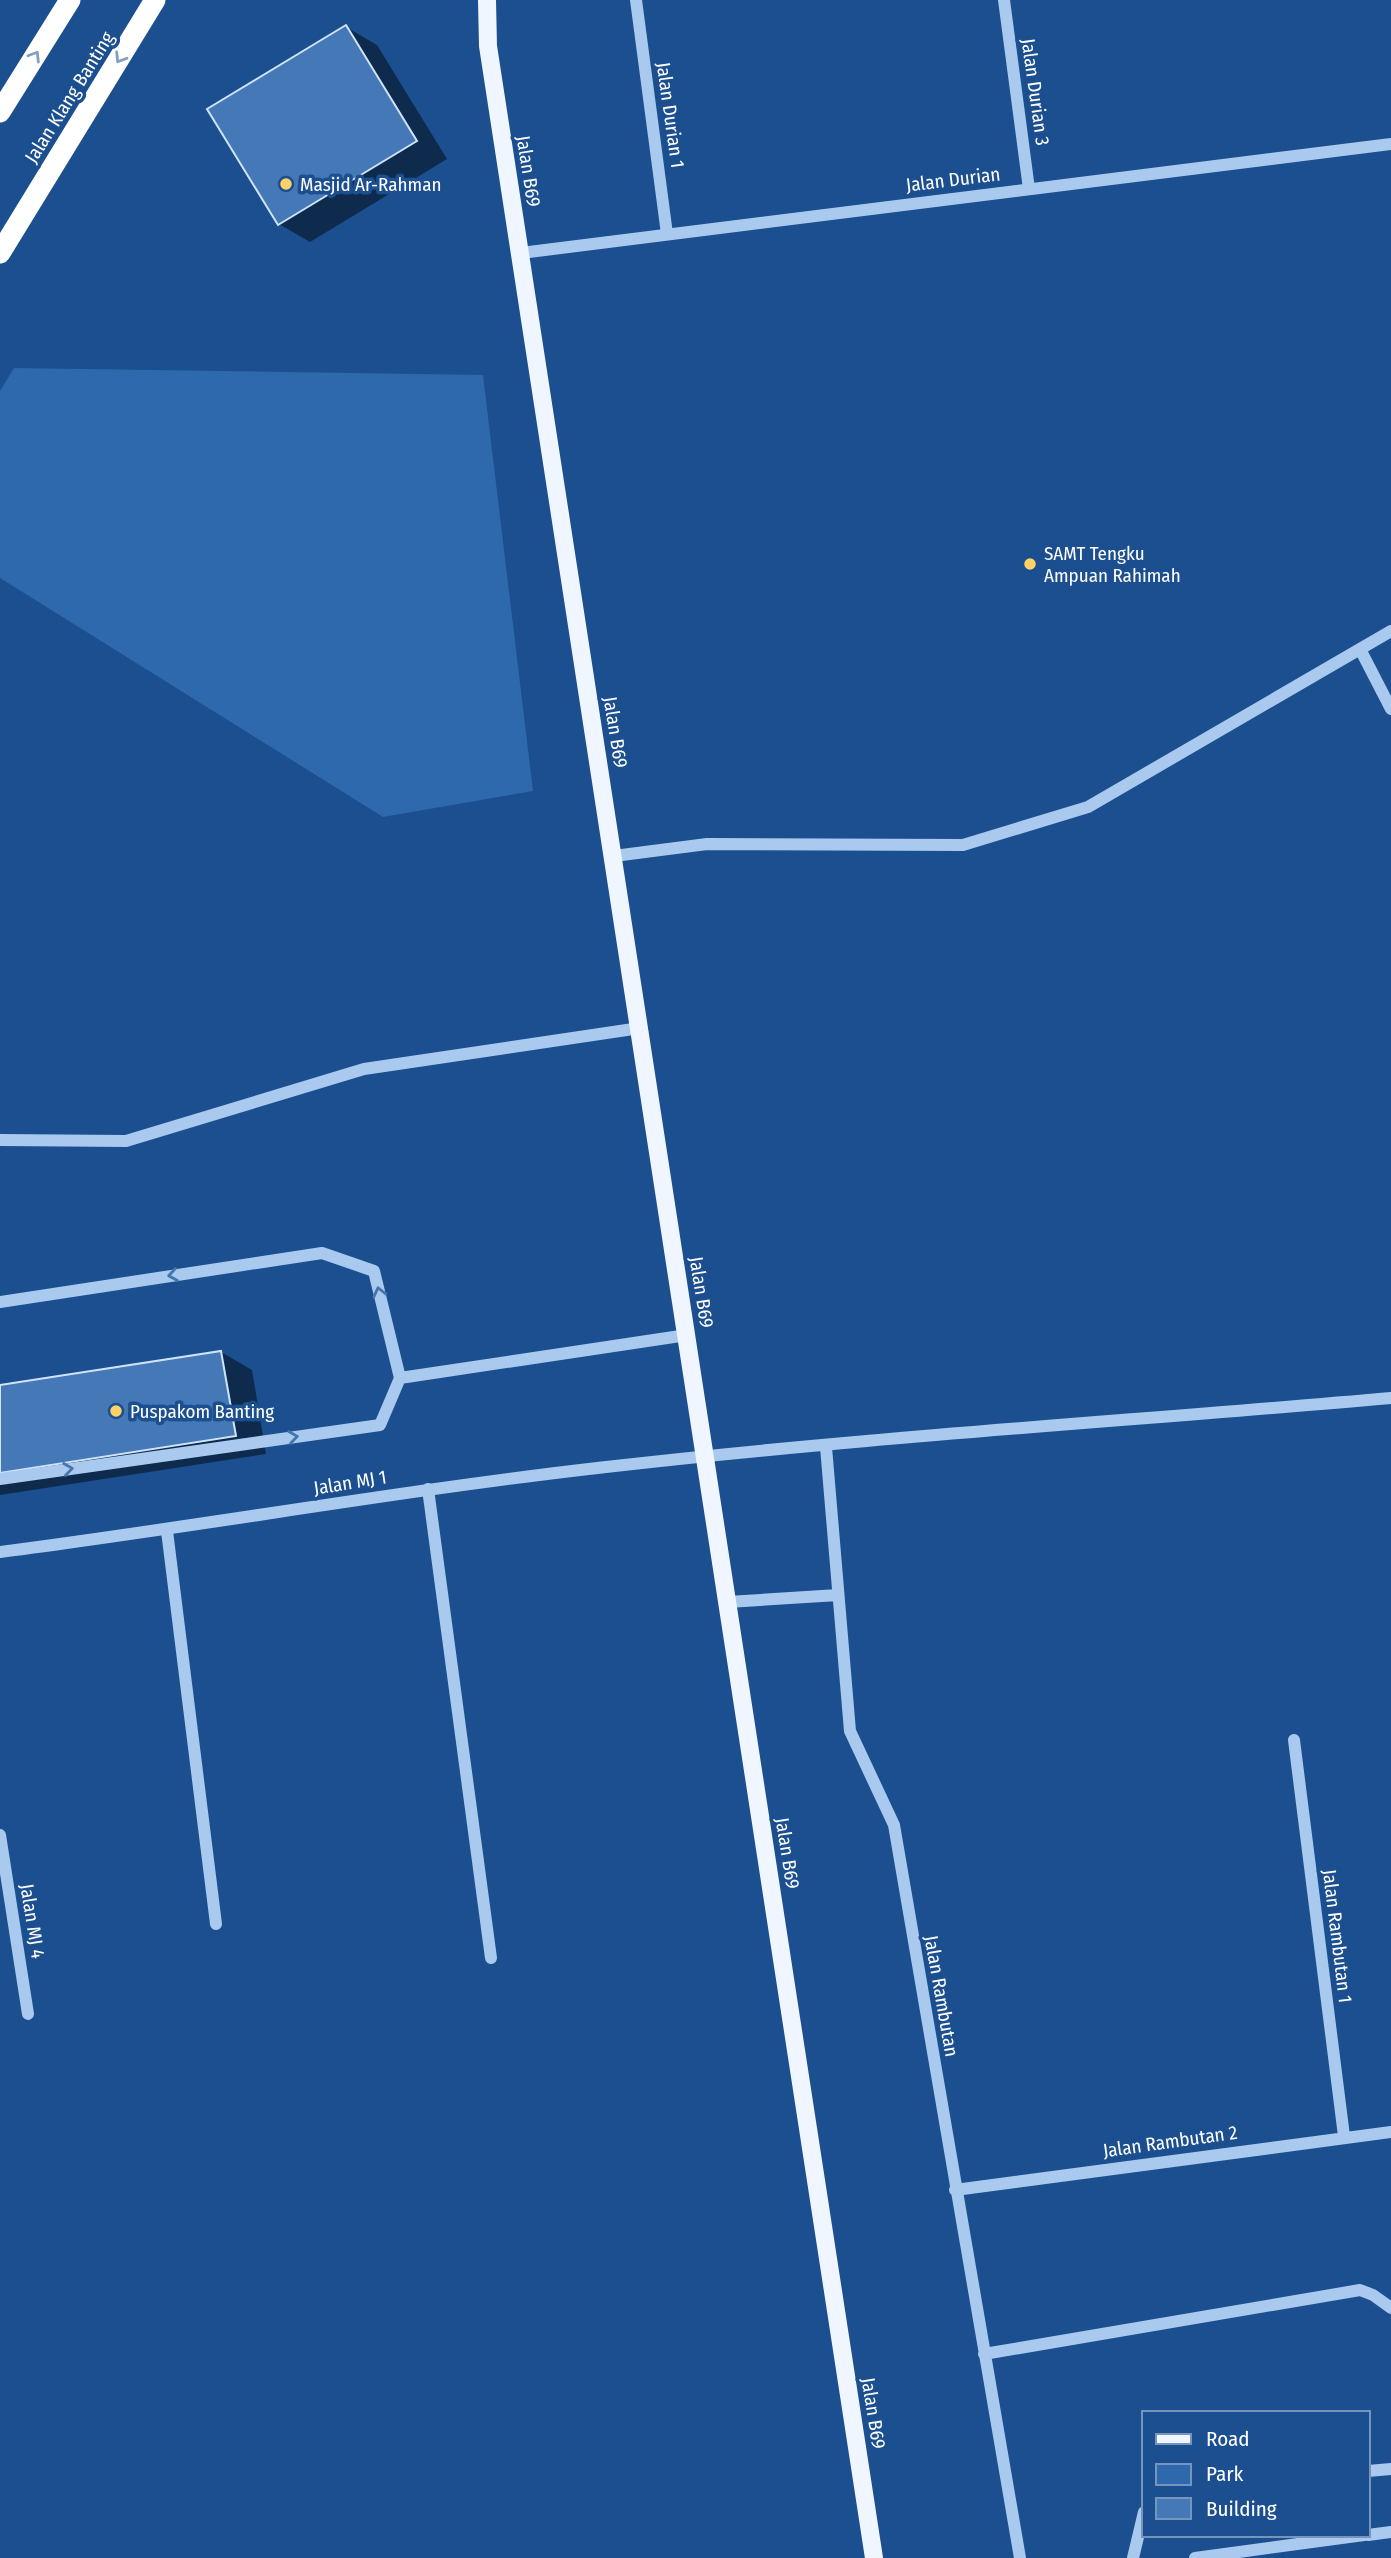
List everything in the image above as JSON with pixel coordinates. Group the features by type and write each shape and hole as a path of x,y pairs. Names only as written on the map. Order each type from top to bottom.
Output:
{"highway":[{"path":"0,112 70,0"},
{"name":"Jalan Klang Banting","path":"0,253 155,0"}],"main road":[{"path":"474,0 486,33"},
{"path":"486,33 487,0"},
{"name":"Jalan B69","path":"486,33 874,2558"}],"street":[{"name":"Jalan Durian 1","path":"636,0 667,234"},
{"name":"Jalan Durian 3","path":"1004,0 1029,189"},
{"name":"Jalan Durian","path":"521,253 1391,144"},
{"path":"614,856 707,844 963,845 1088,807 1391,631"},
{"path":"1360,649 1391,709"},
{"path":"0,1140 126,1141 364,1069 640,1028"},
{"path":"0,1301 322,1253 374,1271 400,1378 380,1425 0,1479"},
{"path":"400,1378 687,1335"},
{"name":"Jalan MJ 1","path":"0,1552 167,1531 428,1489 706,1458 1391,1398"},
{"name":"Jalan Rambutan","path":"826,1447 850,1731 894,1825 1020,2558"},
{"path":"428,1489 491,1958"},
{"path":"167,1531 216,1924"},
{"path":"728,1602 838,1595"},
{"name":"Jalan Rambutan 1","path":"1294,1740 1344,2136"},
{"name":"Jalan MJ 4","path":"0,1835 28,2014"},
{"name":"Jalan Rambutan 2","path":"955,2190 1344,2136 1391,2132"},
{"path":"984,2354 1360,2290 1373,2295 1391,2308"},
{"path":"1370,2472 1391,2469"},
{"path":"1133,2558 1142,2520"},
{"path":"1370,2535 1391,2532"},
{"path":"1195,2558 1351,2537"}],"green space":[{"path":"14,368 483,375 533,791 383,817 0,578 0,391"}],"building":[{"path":"346,25 417,141 278,225 207,109"},
{"name":"Puspakom Banting","path":"221,1351 236,1436 0,1473 0,1385"}],"place":[{"name":"Masjid Ar-Rahman","path":"286,184"},
{"name":"SAMT Tengku Ampuan Rahimah","path":"1030,564"},
{"name":"Puspakom Banting","path":"116,1411"}]}
